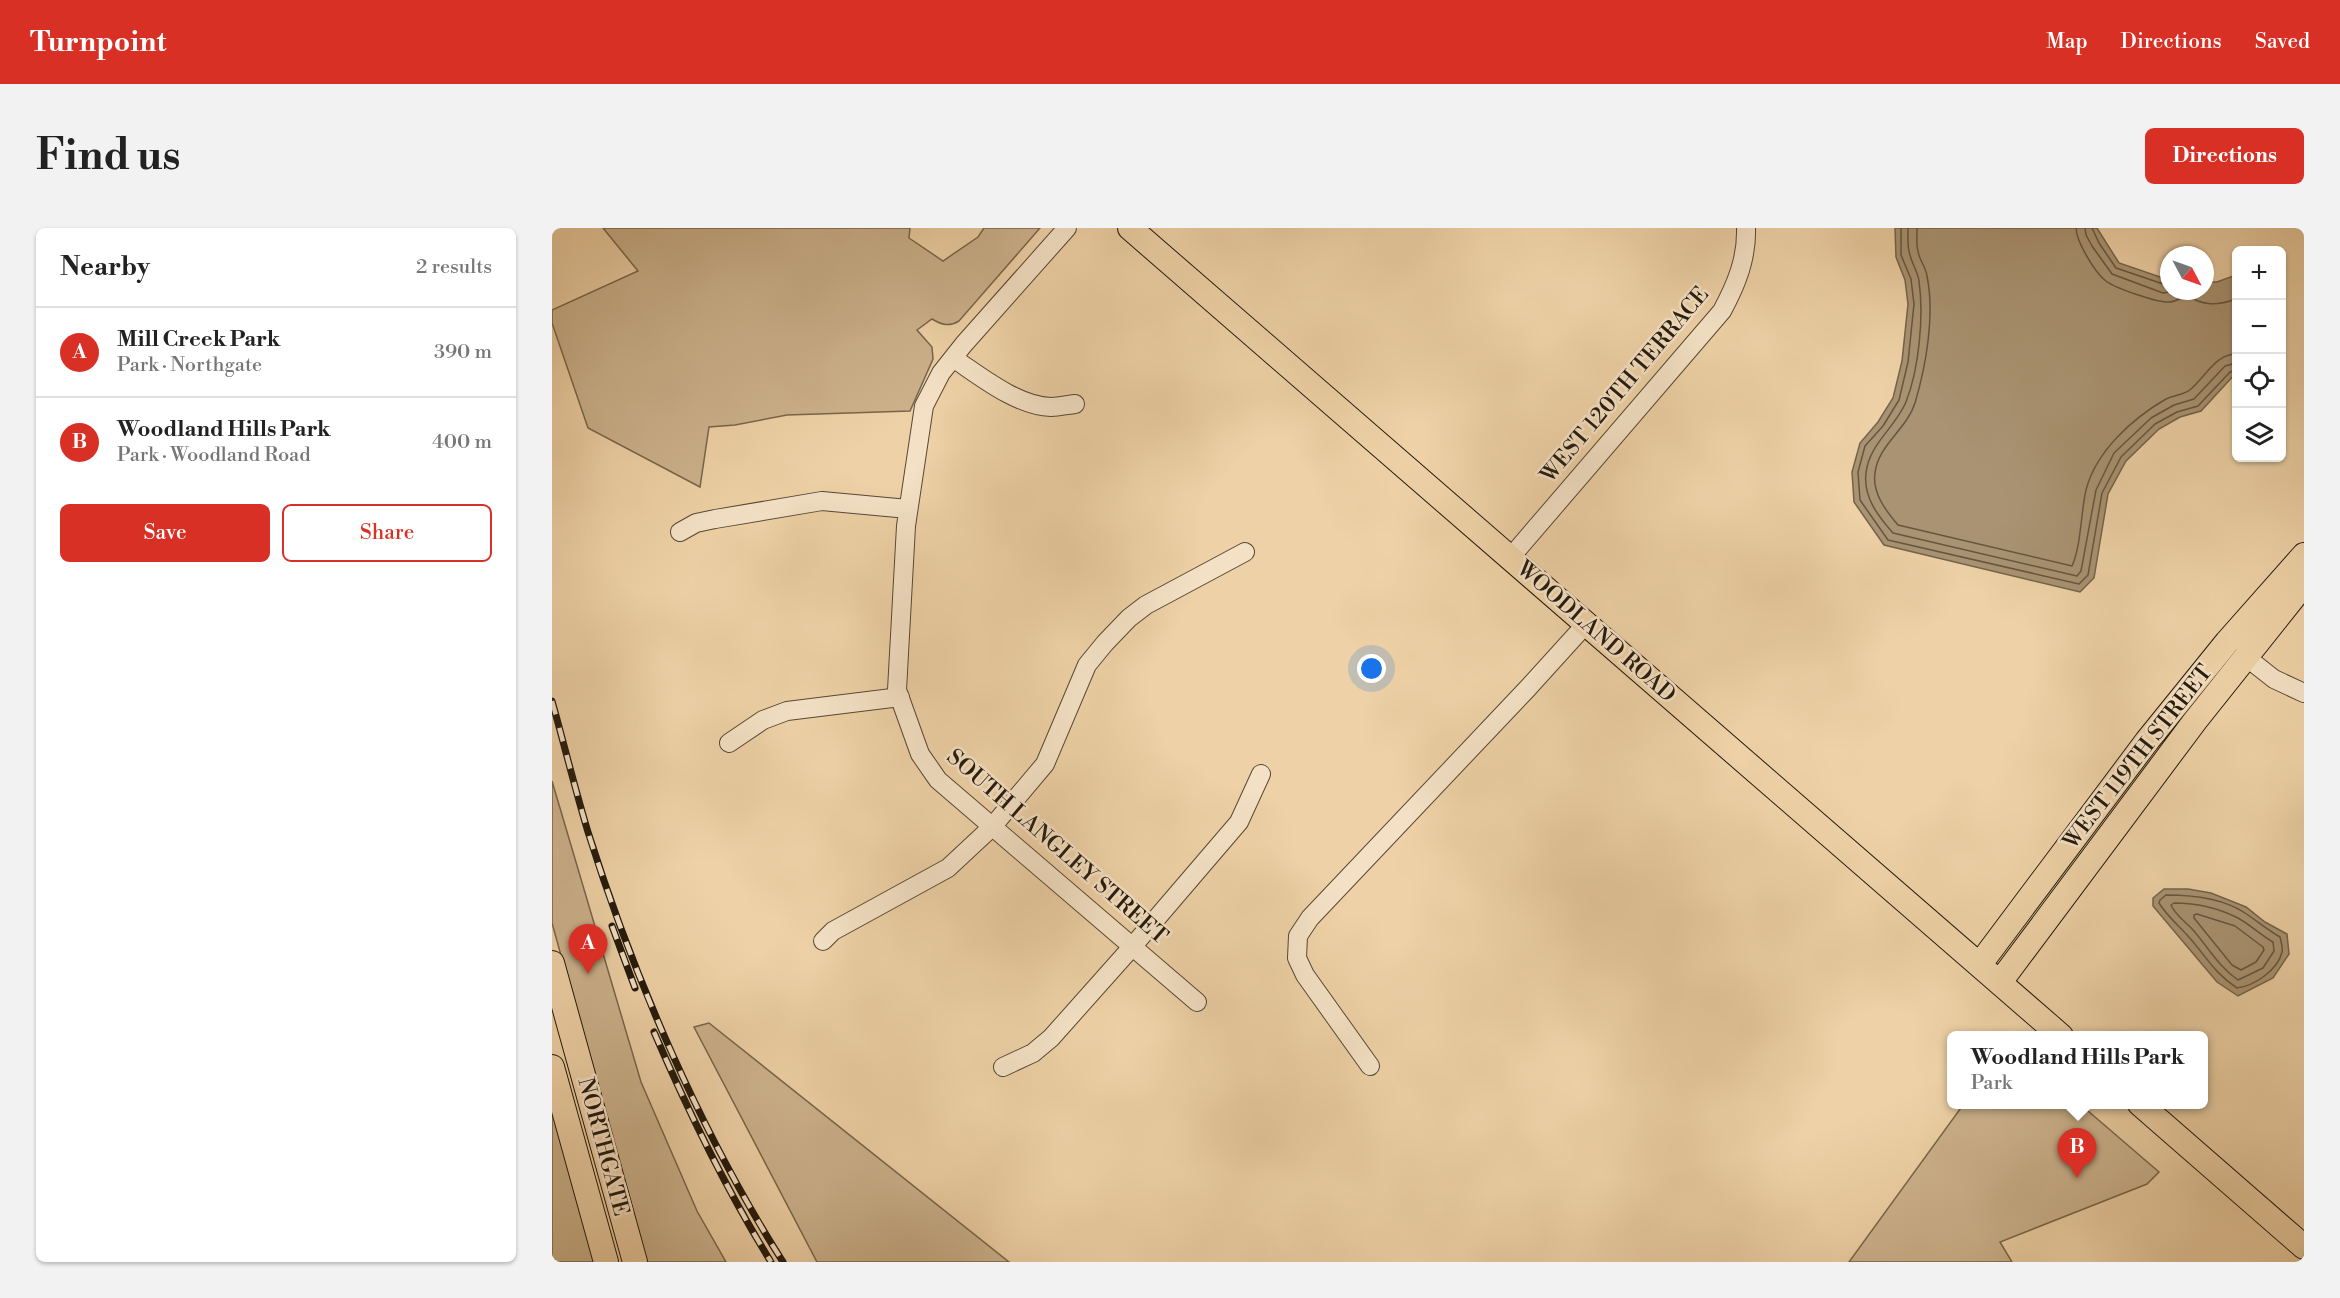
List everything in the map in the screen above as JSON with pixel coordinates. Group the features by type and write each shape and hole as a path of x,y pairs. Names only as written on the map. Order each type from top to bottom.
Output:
{"main road":[{"name":"WOODLAND ROAD","path":"1130,228 2056,1031"},
{"name":"WEST 119TH STREET","path":"1980,964 2154,732 2227,642 2304,555"},
{"name":"WEST 119TH STREET","path":"2000,982 2152,778 2304,584"},
{"name":"NORTHGATE","path":"552,963 635,1262"},
{"name":"NORTHGATE","path":"552,1067 606,1262"},
{"path":"2146,1109 2301,1240"}],"street":[{"name":"SOUTH LANGLEY STREET","path":"1067,228 953,358 941,373 924,406 908,509 897,690 920,754 938,780 1197,1002"},
{"name":"WEST 120TH TERRACE","path":"1510,558 1722,311 1735,288 1742,265 1746,228"},
{"path":"953,358 1001,390 1029,402 1050,407 1074,404"},
{"path":"680,532 696,523 822,501 908,509"},
{"path":"823,941 832,931 948,868 992,827 1045,764 1087,664 1105,643 1129,618 1146,605 1245,552"},
{"path":"1370,1066 1305,975 1297,958 1298,936 1310,918 1586,624"},
{"path":"2246,657 2274,679 2304,693"},
{"path":"729,743 763,720 787,711 900,697"},
{"path":"1003,1067 1033,1053 1052,1038 1239,822 1261,774"}],"shaded area":[{"path":"603,228 910,228 909,238 943,261 978,237 984,228 1040,228 959,321 946,324 932,319 917,330 932,347 933,359 910,411 787,415 735,425 709,427 700,487 588,428 552,323 552,310 638,271"},
{"path":"552,781 641,1082 697,1211 726,1262 646,1262 552,923"},
{"path":"709,1023 1009,1262 817,1262 694,1027"},
{"path":"552,1069 605,1262 552,1262"},
{"path":"1960,1109 2086,1109 2159,1172 2147,1184 2000,1242 2012,1262 1849,1262"}],"water":[{"path":"1895,228 2097,228 2119,263 2160,277 2160,300 2214,300 2214,282 2232,276 2232,377 2201,411 2180,417 2159,429 2126,461 2108,494 2094,578 2080,592 1884,545 1854,502 1852,472 1860,443 1878,422 1893,398 1902,361 1908,304 1905,280 1896,257"},
{"path":"2164,889 2188,889 2211,893 2246,907 2265,922 2287,934 2289,954 2273,978 2238,996 2217,982 2153,906 2153,898"}],"railway":[{"path":"552,701 588,832 626,943 648,998 697,1108 724,1161 783,1262"},
{"path":"612,926 635,988"},
{"path":"654,1032 708,1149 771,1262"}],"place":[{"name":"Mill Creek Park","path":"588,974"},
{"name":"Woodland Hills Park","path":"2077,1178"}]}
